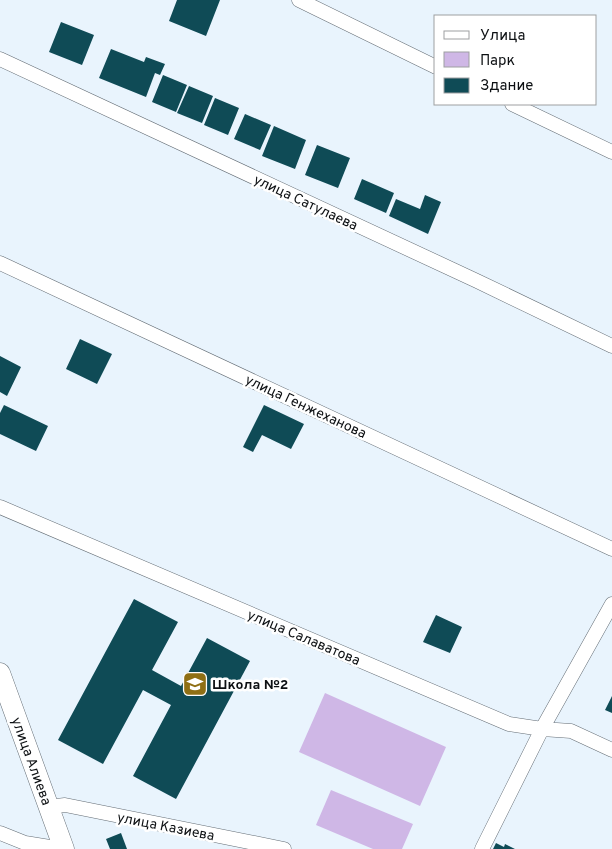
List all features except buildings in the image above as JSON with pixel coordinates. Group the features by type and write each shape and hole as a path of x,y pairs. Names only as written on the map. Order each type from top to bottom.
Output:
{"street":[{"path":"299,0 434,65"},
{"name":"улица Сатулаева","path":"0,59 477,281 612,346"},
{"path":"514,105 612,152"},
{"name":"улица Генжеханова","path":"0,263 612,549"},
{"name":"улица Салаватова","path":"0,507 509,724 542,730 571,731 612,750"},
{"path":"482,849 542,730 612,604"},
{"name":"улица Алиева","path":"0,673 63,849"},
{"name":"улица Казиева","path":"48,807 64,805 284,849"},
{"path":"0,833 24,846 63,849"}],"green space":[{"path":"325,693 446,747 420,806 299,752"},
{"path":"331,790 413,824 402,849 373,849 316,825"}],"place":[{"name":"Школа №2","path":"195,684"}]}
